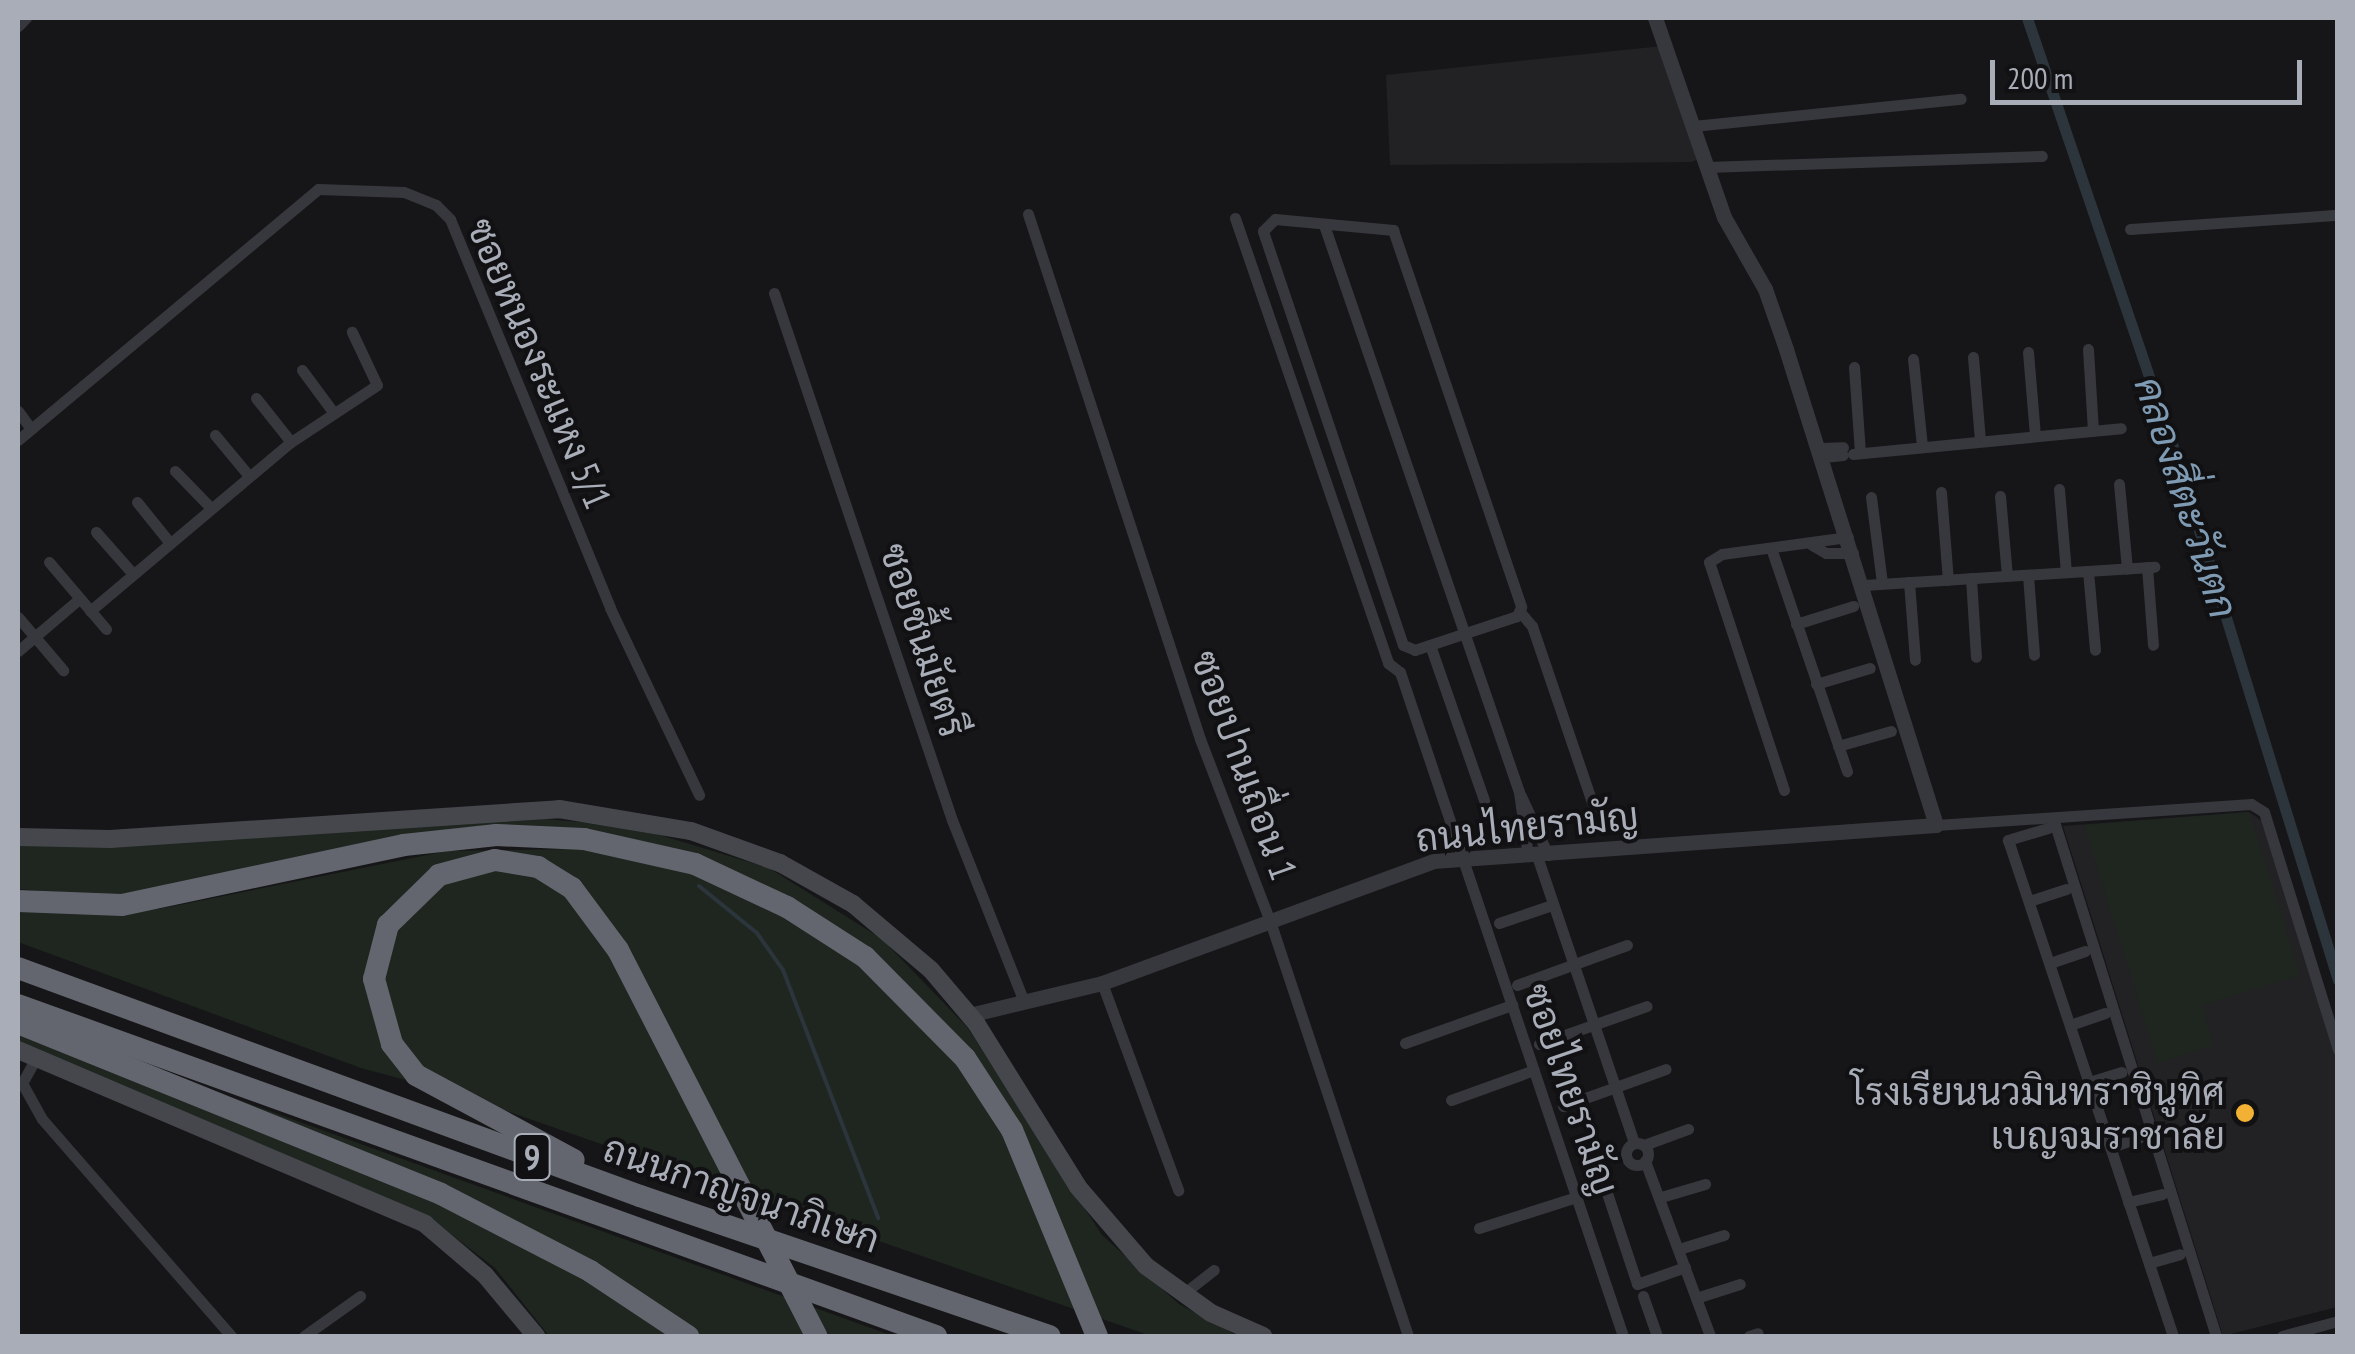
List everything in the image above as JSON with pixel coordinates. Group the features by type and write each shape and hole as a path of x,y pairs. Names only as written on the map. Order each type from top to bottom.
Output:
{"highway":[{"path":"18,902 122,906 404,846 496,835 584,839 695,864 728,878 865,956 966,1058 1012,1130 1097,1336"},
{"path":"640,1196 416,1075 392,1044 374,979 388,926 439,875 495,860 538,867 572,888 618,950 816,1336"},
{"name":"ถนนกาญจนาภิเษก","path":"18,968 640,1196 1050,1336"},
{"name":"ถนนกาญจนาภิเษก","path":"18,1004 936,1336"},
{"path":"18,1023 501,1222 688,1336"}],"main road":[{"path":"18,837 110,839 559,808 691,831 780,863 853,904 917,957 969,1014 1078,1188 1146,1266 1183,1294 1263,1336"},
{"path":"18,1050 424,1224 485,1275 536,1336"}],"street":[{"path":"18,26 26,18"},
{"path":"1656,18 1729,230 1764,289 1821,453 1936,825"},
{"path":"1692,126 1962,99"},
{"path":"1708,168 2042,156"},
{"name":"ซอยหนองระแหง 5/1","path":"18,440 318,189 404,192 436,205 450,219 610,608 699,796"},
{"name":"ซอยปานเถื่อน 1","path":"1028,214 1200,739 1270,921 1408,1336"},
{"path":"2130,228 2338,215"},
{"name":"ซอยไทยรามัญ","path":"1235,218 1388,663 1400,672 1623,1336"},
{"path":"1521,613 1415,650 1403,644 1263,231 1275,219 1393,230 1521,613 1532,626 1597,817"},
{"path":"1324,225 1542,855 1552,905 1592,1027 1661,1197 1710,1336"},
{"name":"ซอยชื้นมัยตรี","path":"774,294 952,820 1024,1002"},
{"path":"90,610 291,442 377,385 352,332"},
{"path":"2088,350 2093,431"},
{"path":"2028,352 2035,436"},
{"path":"1972,356 1980,440"},
{"path":"1913,360 1922,446"},
{"path":"1854,366 1854,450"},
{"path":"302,370 333,412"},
{"path":"256,398 291,442"},
{"path":"18,411 31,429"},
{"path":"1821,453 2121,428"},
{"path":"215,434 249,476"},
{"path":"176,471 211,508"},
{"path":"2119,484 2127,568"},
{"path":"2059,489 2066,572"},
{"path":"1941,492 1948,580"},
{"path":"2000,496 2007,576"},
{"path":"1871,497 1882,583"},
{"path":"137,502 170,543"},
{"path":"96,532 133,574"},
{"path":"1784,790 1709,562 1722,554 1771,548 1851,545"},
{"path":"1771,548 1847,771"},
{"path":"49,562 106,628"},
{"path":"1864,585 2150,567 2153,645"},
{"path":"2088,571 2095,650"},
{"path":"2028,575 2034,655"},
{"path":"1971,578 1976,657"},
{"path":"1909,582 1915,660"},
{"path":"18,650 79,598"},
{"path":"1796,624 1853,606"},
{"path":"18,618 63,670"},
{"path":"1430,644 1492,823"},
{"path":"1816,684 1870,668"},
{"path":"1838,746 1890,731"},
{"path":"1519,792 1542,855"},
{"name":"ถนนไทยรามัญ","path":"969,1014 1102,983 1433,860 1936,825 2051,823 2251,804 2264,812 2338,1050"},
{"path":"2173,1336 2008,840 2051,823 2216,1336"},
{"path":"2029,902 2066,890"},
{"path":"1499,923 1552,905"},
{"path":"1517,985 1627,944"},
{"path":"2050,963 2085,951"},
{"path":"1102,983 1178,1190"},
{"path":"1405,1042 1512,1005"},
{"path":"1539,1044 1647,1006"},
{"path":"2070,1024 2105,1013"},
{"path":"36,1058 20,1087 42,1119 231,1336"},
{"path":"1563,1106 1666,1068"},
{"path":"1451,1100 1534,1070"},
{"path":"2089,1082 2122,1072"},
{"path":"1645,1161 1629,1161 1639,1144 1688,1129"},
{"path":"2111,1147 2142,1136"},
{"path":"1661,1197 1705,1184"},
{"path":"1605,1187 1637,1284 1685,1267"},
{"path":"2128,1202 2162,1194"},
{"path":"1479,1228 1576,1197"},
{"path":"1678,1249 1724,1234"},
{"path":"2149,1263 2180,1254"},
{"path":"1183,1294 1214,1270"},
{"path":"1696,1298 1740,1284"},
{"path":"304,1336 360,1296"},
{"path":"1643,1296 1658,1336"},
{"path":"2282,1336 2338,1321"}],"shaded area":[{"path":"1662,46 1700,158 1692,162 1390,165 1386,75"},
{"name":"โรงเรียนนวมินทราชินูทิศ เบญจมราชาลัย","path":"2249,812 2262,821 2337,1060 2337,1307 2223,1336 2063,826"},
{"path":"2249,812 2300,975 2203,1005 2213,1045 2158,1063 2084,825"},
{"path":"544,819 630,826 769,868 882,939 967,1027 1102,1235 1179,1304 1238,1336 1151,1336 461,1095 361,1068 18,942 18,908 159,909 447,851 583,849 731,870 551,831 140,898 18,889 18,842"},
{"path":"18,1030 222,1094 893,1336 549,1336 495,1268 430,1218 18,1041"}],"waterway":[{"name":"คลองสี่ตะวันตก","path":"2027,18 2178,462 2338,980"},
{"path":"699,886 757,933 783,970 878,1218"}],"place":[{"name":"โรงเรียนนวมินทราชินูทิศ เบญจมราชาลัย","path":"2245,1113"}]}
